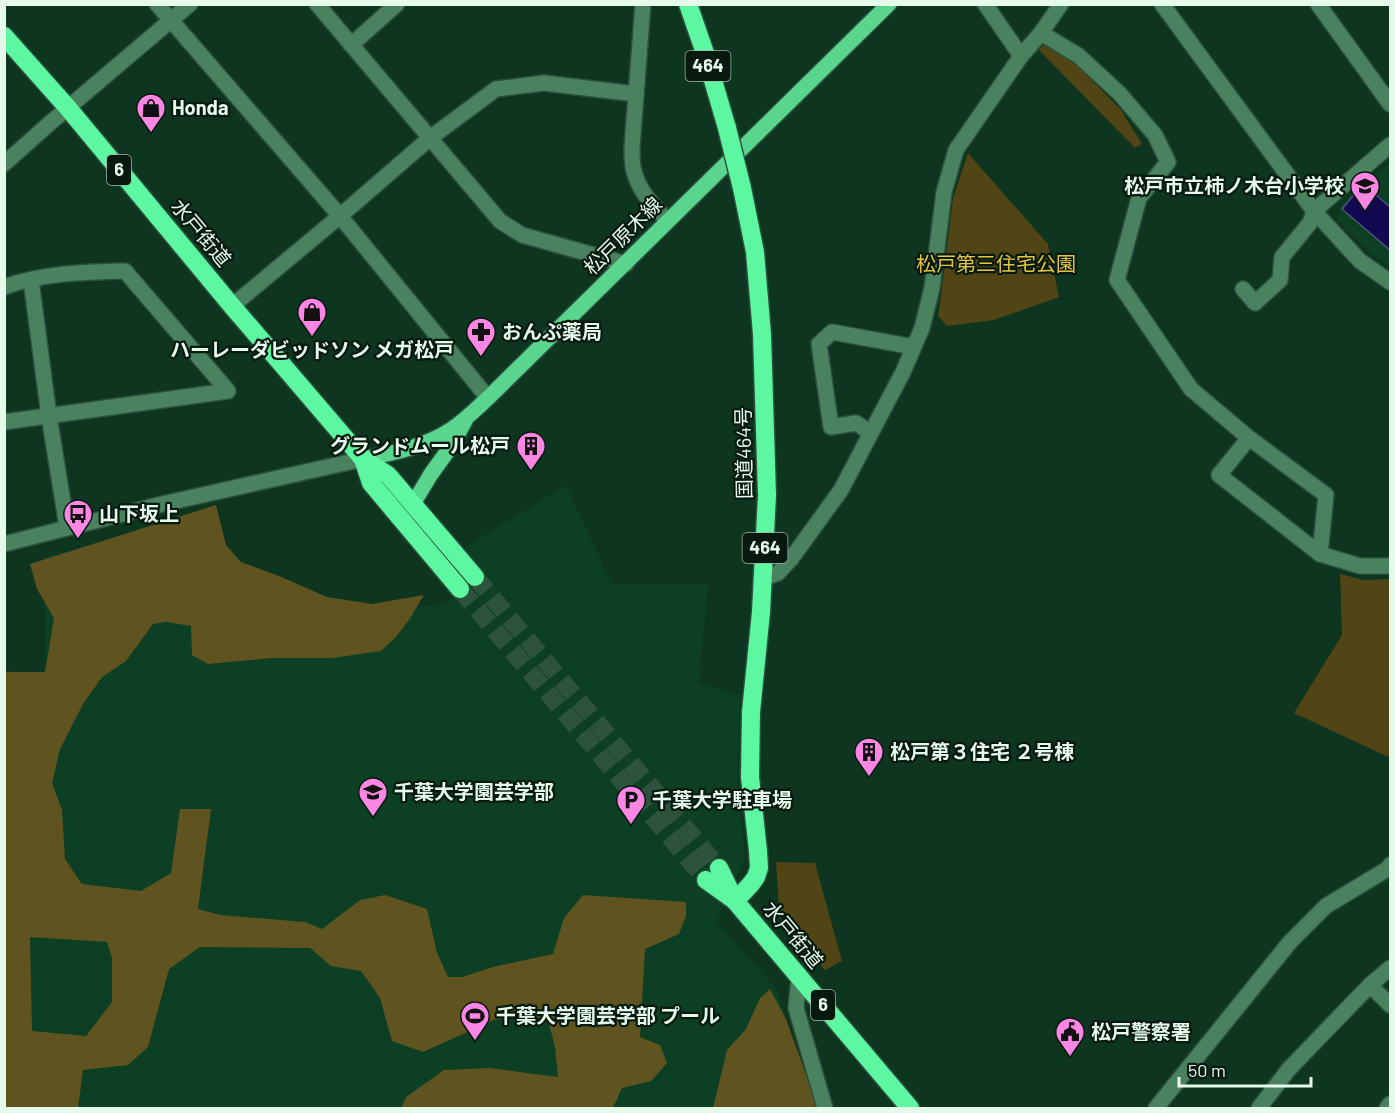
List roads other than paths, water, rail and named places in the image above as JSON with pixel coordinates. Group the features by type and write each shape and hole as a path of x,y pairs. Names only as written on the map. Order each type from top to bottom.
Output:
{"highway":[{"name":"国道464号","path":"688,4 727,128 750,224 755,252 764,360 767,495 764,578 752,712 750,777 759,868 751,884 735,901"},
{"name":"水戸街道","path":"4,36 68,108 232,306 363,459 388,475 475,577"},
{"name":"水戸街道","path":"363,459 371,483 460,589"},
{"name":"水戸街道","path":"712,874 910,1108"}],"main road":[{"name":"松戸原木線","path":"363,459 393,453 430,441 466,418 890,4"},
{"path":"413,504 452,445 466,418"}],"street":[{"path":"158,4 340,216 488,398"},
{"path":"4,164 190,4"},
{"path":"317,4 500,221 522,236 626,264"},
{"path":"351,45 397,4"},
{"path":"643,4 632,147 633,168 641,189 652,205 668,221"},
{"path":"985,4 1017,62"},
{"path":"764,578 778,573 791,559 841,490 903,372 922,328 932,288 944,192 956,150 1017,62 1061,4"},
{"path":"1162,4 1314,211 1360,261 1390,282"},
{"path":"1318,4 1390,104"},
{"path":"1041,33 1079,56 1120,94 1155,135 1168,162 1139,198 1117,280 1191,389 1249,438 1326,495 1320,554"},
{"path":"232,306 430,138 496,89 544,83 636,94"},
{"path":"1244,289 1255,303 1280,280 1282,257 1310,223 1314,211 1390,145"},
{"path":"4,287 74,272 125,271 228,391 4,422"},
{"path":"31,280 49,416 67,527"},
{"path":"871,433 856,423 831,427 819,344 832,332 914,347"},
{"path":"1249,438 1219,475 1320,554 1360,566 1390,566"},
{"path":"4,544 235,487 363,459"},
{"path":"1156,1108 1290,942 1326,906 1389,868 1390,865"},
{"path":"1259,1108 1289,1069 1370,985 1390,968"},
{"path":"799,977 796,1008 825,1108"},
{"path":"1370,985 1390,1005"},
{"path":"1387,1108 1390,1104"}],"tunnel":[{"path":"475,577 719,868"},
{"path":"460,589 706,880"}],"place":[{"name":"Honda","path":"151,134"},
{"name":"松戸市立柿ノ木台小学校","path":"1365,212"},
{"name":"ハーレーダビッドソン メガ松戸","path":"312,338"},
{"name":"おんぷ薬局","path":"481,358"},
{"name":"グランドムール松戸","path":"531,472"},
{"name":"山下坂上","path":"78,540"},
{"name":"松戸第３住宅 ２号棟","path":"869,778"},
{"name":"千葉大学園芸学部","path":"373,818"},
{"name":"千葉大学駐車場","path":"631,826"},
{"name":"千葉大学園芸学部 プール","path":"475,1042"},
{"name":"松戸警察署","path":"1070,1058"}],"park label":[{"name":"松戸第三住宅公園","path":"996,264"}]}
